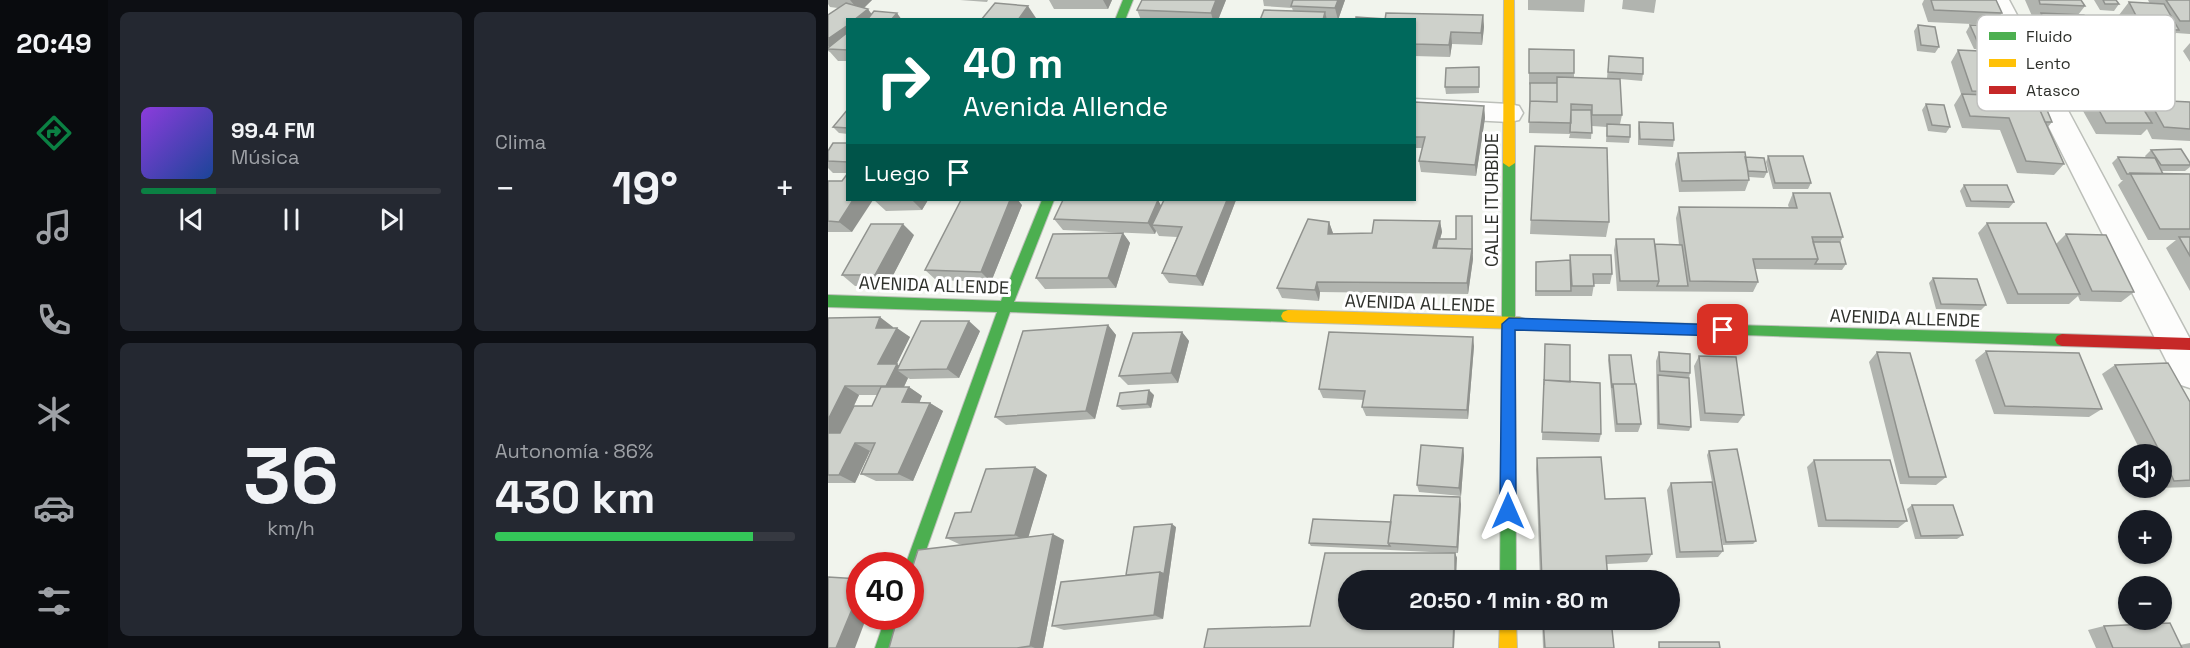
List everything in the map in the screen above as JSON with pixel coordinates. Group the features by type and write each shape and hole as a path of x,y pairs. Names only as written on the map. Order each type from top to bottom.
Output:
{"street":[{"path":"1121,18 1128,0"},
{"name":"CALLE ITURBIDE","path":"1508,570 1509,0"},
{"path":"1997,0 2005,15"},
{"path":"1416,108 1509,113"},
{"path":"2057,111 2182,344 2190,373"},
{"path":"918,552 1006,305 1048,201"},
{"name":"AVENIDA ALLENDE","path":"828,301 2182,344"},
{"path":"884,648 890,630"},
{"path":"1508,630 1508,648"}],"building":[{"path":"1142,0 1216,0 1211,13 1137,10"},
{"path":"1293,0 1338,0 1335,8 1291,6"},
{"path":"1931,0 1996,0 2002,13 1934,10"},
{"path":"2039,0 2081,0 2085,6 2040,4"},
{"path":"2103,0 2116,0 2119,4 2105,4"},
{"path":"2166,0 2190,0 2190,21 2180,21"},
{"path":"2129,2 2164,4 2170,15 2136,15"},
{"path":"846,3 868,9 857,18 846,18 846,26 828,39 828,15"},
{"path":"995,3 1028,6 1019,18 983,18"},
{"path":"1264,10 1325,12 1324,18 1261,18"},
{"path":"874,11 897,13 893,18 869,18"},
{"path":"1386,13 1483,15 1481,33 1451,32 1449,45 1416,44 1416,18 1385,18"},
{"path":"2041,13 2084,15 2042,15"},
{"path":"1918,25 1935,27 1939,47 1921,45"},
{"path":"1970,25 1977,25 1977,41"},
{"path":"846,34 846,50 828,48"},
{"path":"1529,49 1574,50 1574,73 1529,73"},
{"path":"1958,50 1977,51 1977,91 1972,91"},
{"path":"1609,56 1643,58 1643,74 1608,72"},
{"path":"1479,67 1479,87 1445,87 1446,68"},
{"path":"1557,77 1620,79 1622,115 1592,115 1592,105 1571,104 1571,123 1529,122 1530,101 1557,102"},
{"path":"1530,83 1557,83 1557,102 1530,101"},
{"path":"1962,94 1977,95 1977,111 2040,111 2064,164 2026,161 2009,118 1970,116"},
{"path":"2175,101 2190,102 2190,129 2164,127 2155,111 2175,111"},
{"path":"1416,102 1484,106 1475,165 1419,161 1425,137 1416,137"},
{"path":"1926,104 1944,105 1950,127 1932,125"},
{"path":"1571,110 1591,110 1592,133 1570,132"},
{"path":"846,111 846,128 833,127"},
{"path":"2040,111 2047,111 2052,122 2045,122"},
{"path":"2100,111 2145,111 2152,123 2106,123"},
{"path":"1639,122 1673,123 1674,140 1640,139"},
{"path":"1607,124 1630,125 1630,137 1607,136"},
{"path":"833,143 846,143 846,162 828,161 828,151"},
{"path":"1535,146 1607,148 1609,222 1531,220"},
{"path":"2181,149 2190,165 2161,165 2151,150"},
{"path":"1745,152 1749,180 1682,181 1678,153"},
{"path":"1768,156 1803,156 1811,183 1775,183"},
{"path":"1745,157 1764,158 1767,172 1748,171"},
{"path":"2118,157 2155,158 2163,174 2127,174"},
{"path":"2130,173 2190,174 2190,229 2160,229"},
{"path":"846,176 846,201 852,201 839,222 828,221 828,181 842,181"},
{"path":"1964,185 2007,185 2014,202 1971,201"},
{"path":"1793,193 1830,193 1843,237 1812,237 1818,259 1753,259 1758,282 1690,281 1679,207 1797,208"},
{"path":"960,201 1010,201 981,272 925,270"},
{"path":"1063,201 1158,201 1148,223 1054,219"},
{"path":"1164,201 1227,201 1196,276 1162,273 1182,227 1152,225"},
{"path":"1456,216 1472,216 1472,249 1436,248 1438,239 1456,239"},
{"path":"1308,219 1329,222 1328,234 1372,233 1374,220 1440,221 1433,248 1472,249 1467,283 1317,282 1315,290 1277,288"},
{"path":"1987,223 2046,223 2080,294 2018,294"},
{"path":"871,224 903,224 875,275 842,275"},
{"path":"1123,233 1108,278 1036,278 1053,234"},
{"path":"2066,234 2106,235 2134,292 2092,291"},
{"path":"2179,237 2190,237 2190,256"},
{"path":"1616,239 1654,239 1659,281 1620,281"},
{"path":"1813,242 1840,242 1846,264 1815,264 1818,259"},
{"path":"1655,244 1682,245 1688,286 1657,286 1659,281"},
{"path":"1570,255 1611,255 1612,274 1593,274 1594,286 1572,286"},
{"path":"1570,260 1571,291 1536,291 1536,262"},
{"path":"1933,278 1977,279 1986,305 1941,304"},
{"path":"880,317 876,328 897,328 878,364 897,364 886,386 845,386 828,420 828,318"},
{"path":"921,321 969,321 947,369 897,370"},
{"path":"1108,325 1086,411 995,417 1023,331"},
{"path":"1182,332 1171,373 1119,376 1133,333"},
{"path":"1329,332 1473,337 1467,410 1362,407 1365,391 1319,389"},
{"path":"1545,344 1570,345 1570,382 1544,380"},
{"path":"1986,351 2079,353 2102,409 2005,406"},
{"path":"1659,352 1690,354 1690,373 1660,371"},
{"path":"1877,352 1910,353 1946,477 1909,477"},
{"path":"1609,355 1631,355 1635,384 1613,384 1612,388"},
{"path":"1699,356 1736,357 1744,415 1705,413"},
{"path":"2168,363 2190,402 2190,480 2174,481 2172,444 2156,444 2115,365"},
{"path":"1658,375 1689,378 1691,427 1659,424"},
{"path":"1544,380 1600,383 1601,434 1542,432"},
{"path":"1613,384 1636,384 1641,424 1617,424"},
{"path":"881,387 909,387 902,402 930,403 898,474 861,474 875,443 855,443 839,475 828,475 828,433 840,433 854,406 872,406"},
{"path":"1149,390 1147,404 1117,406 1120,393"},
{"path":"1421,445 1463,448 1459,488 1417,485"},
{"path":"1737,449 1756,541 1726,542 1709,451"},
{"path":"1601,457 1605,499 1645,498 1652,554 1606,556 1607,570 1542,570 1537,458"},
{"path":"1814,460 1890,460 1907,521 1826,520"},
{"path":"1035,467 1015,535 946,538 955,513 971,512 986,469"},
{"path":"1712,482 1723,551 1680,552 1671,483"},
{"path":"1394,495 1460,497 1457,547 1388,543"},
{"path":"1912,505 1953,505 1963,535 1921,536"},
{"path":"1313,519 1391,522 1388,543 1390,546 1309,543"},
{"path":"1172,524 1164,574 1160,572 1126,575 1134,527"},
{"path":"1053,534 1030,646 1017,648 889,648 894,630 924,630 924,552 917,552 918,550"},
{"path":"1325,553 1455,553 1455,570 1338,570 1338,630 1454,630 1453,648 1204,648 1208,629 1310,626"},
{"path":"1160,572 1154,615 1052,626 1061,582"},
{"path":"828,577 846,578 846,624 836,648 828,648"},
{"path":"2118,625 2118,630 2172,630 2172,627 2182,648 2113,648 2104,626"},
{"path":"1544,630 1612,630 1614,648 1545,648"},
{"path":"1659,642 1719,642 1720,648 1659,648"}],"traffic: fast":[{"path":"1121,18 1128,0"},
{"path":"1508,570 1509,163"},
{"path":"918,552 1006,305 1048,201"},
{"path":"828,301 1288,316"},
{"path":"1519,323 2062,340"},
{"path":"884,648 890,630"}],"traffic: slow":[{"path":"1509,0 1509,163"},
{"path":"1288,316 1519,323"},
{"path":"1508,630 1508,648"}],"traffic: jam":[{"path":"2062,340 2190,344"}],"route":[{"path":"1508,511 1509,324 1723,330"}]}
